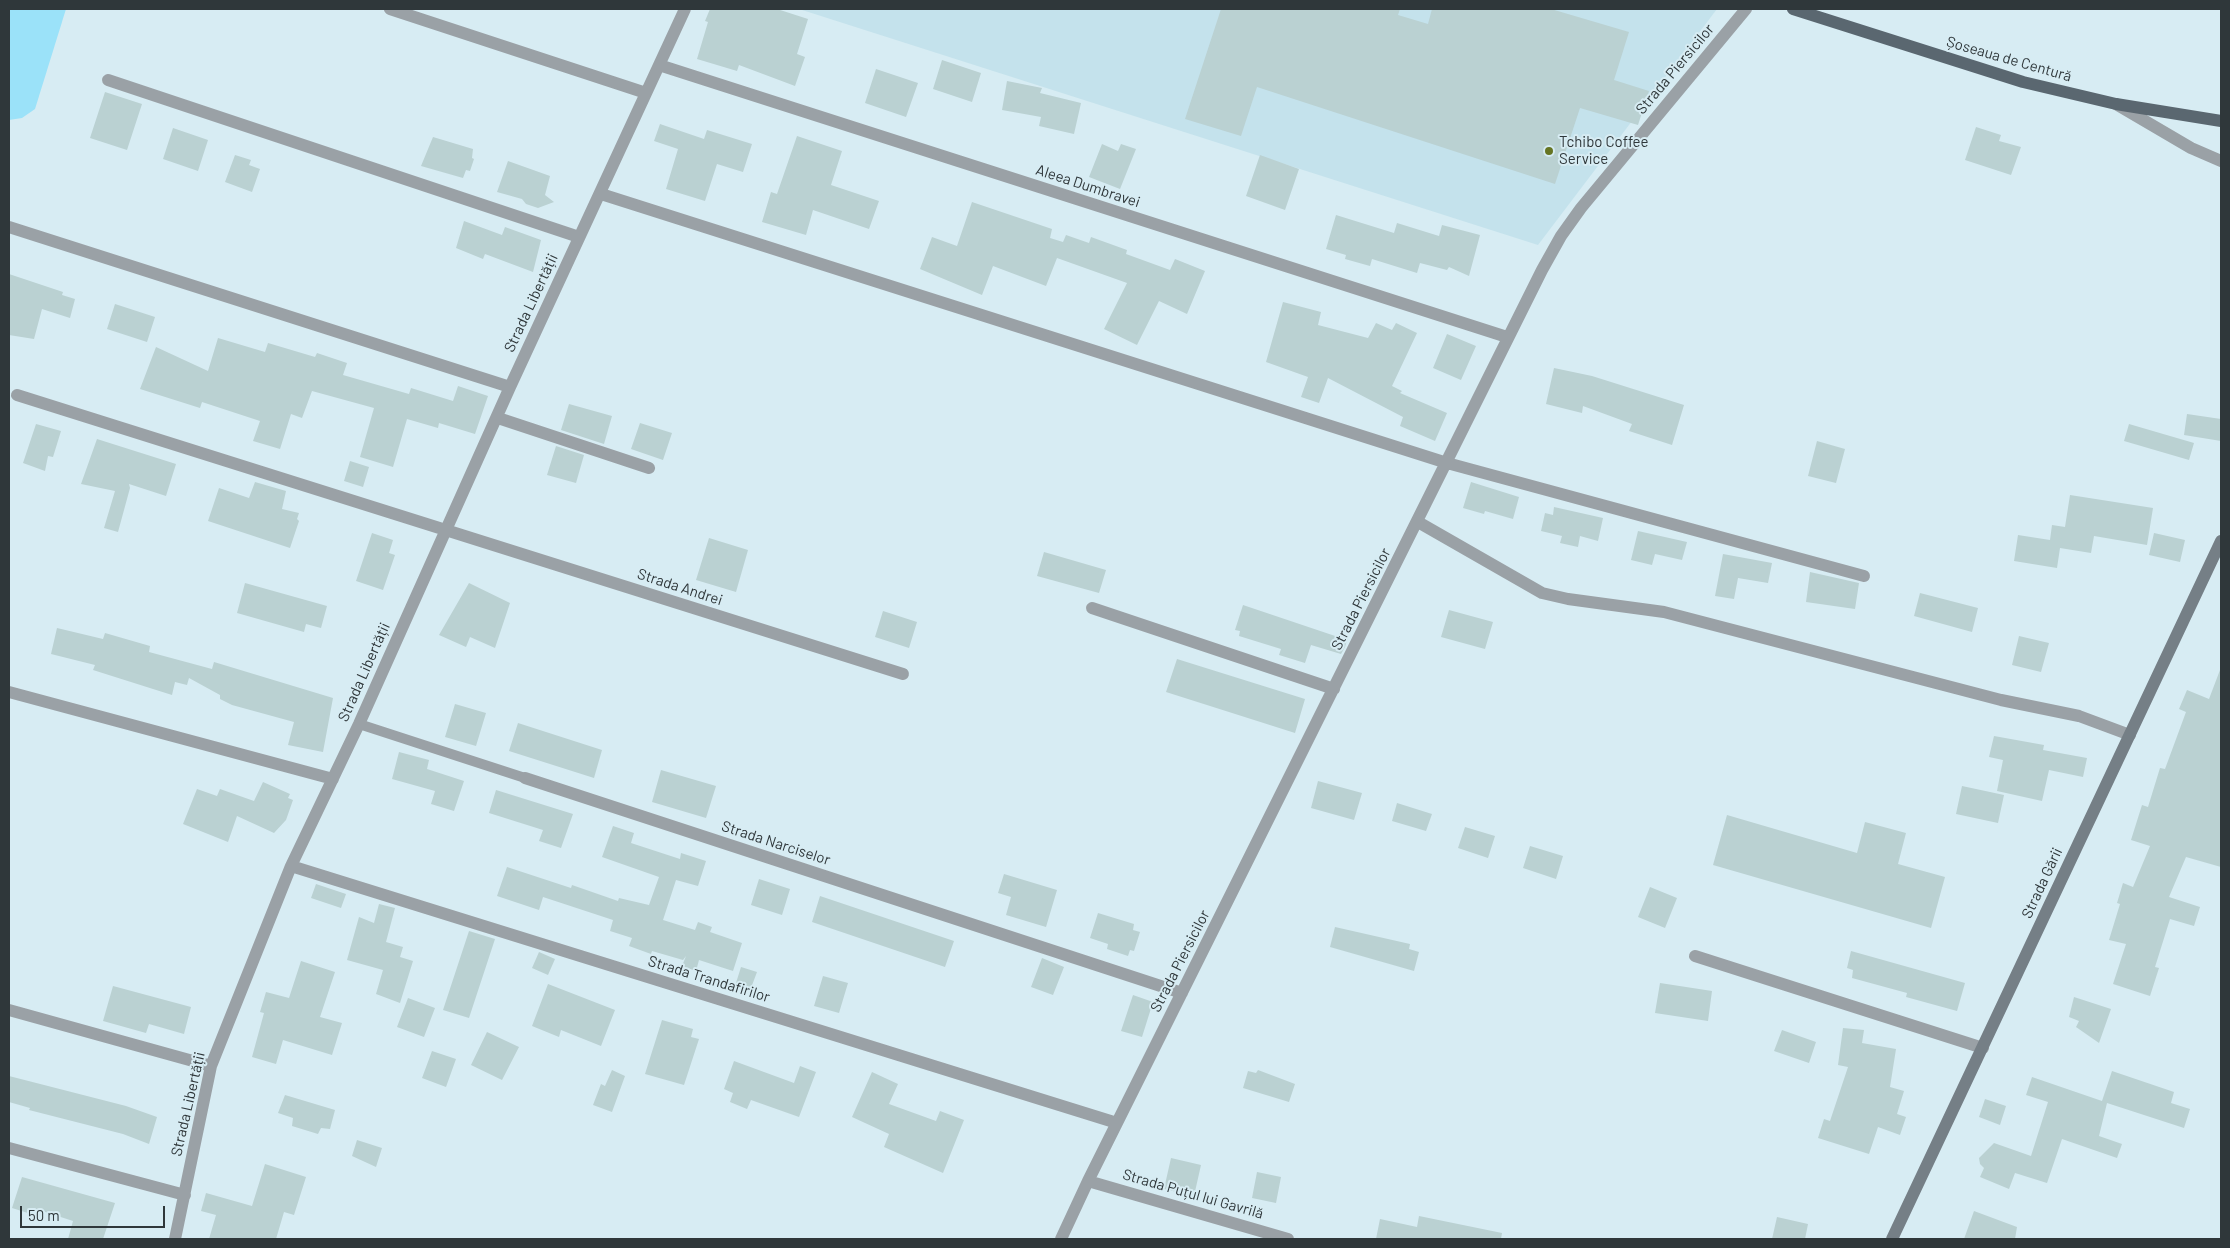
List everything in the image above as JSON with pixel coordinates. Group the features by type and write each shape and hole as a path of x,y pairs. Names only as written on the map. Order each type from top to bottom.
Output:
{"main road":[{"name":"Șoseaua de Centură","path":"1793,9 1990,73 2116,104 2221,121"},
{"name":"Strada Gării","path":"1892,1239 2221,541"}],"street":[{"path":"390,9 646,93"},
{"name":"Strada Libertății","path":"175,1239 211,1066 291,866 359,724 498,418 510,387 685,9"},
{"name":"Strada Piersicilor","path":"1061,1239 1088,1181 1542,270 1562,236 1582,208 1746,9"},
{"name":"Aleea Dumbravei","path":"659,65 1507,337"},
{"path":"108,80 580,237"},
{"path":"2116,104 2191,148 2221,161"},
{"path":"601,194 1447,463 1864,576"},
{"path":"9,227 510,387"},
{"name":"Strada Andrei","path":"17,395 904,674"},
{"path":"498,418 650,468"},
{"path":"1418,522 1542,592 1568,599 1664,612 2000,700 2079,716 2130,734"},
{"path":"1092,608 1334,689"},
{"path":"9,692 333,778"},
{"name":"Strada Narciselor","path":"524,778 1182,993"},
{"name":"Strada Trandafirilor","path":"291,866 1117,1123"},
{"path":"1694,956 1983,1048"},
{"path":"9,1010 211,1066"},
{"path":"9,1148 185,1195"},
{"name":"Strada Puțul lui Gavrilă","path":"1088,1181 1288,1239"}],"lane":[{"name":"Strada Narciselor","path":"359,724 524,778"}],"shaded area":[{"path":"9,9 66,9 35,109 22,118 9,120"},
{"path":"799,9 1717,9 1538,245"}],"building":[{"path":"710,9 777,9 808,19 797,54 805,57 795,86 739,65 737,71 697,59 708,22 705,21"},
{"path":"1221,9 1400,9 1398,15 1428,24 1432,9 1551,9 1629,32 1614,80 1649,91 1638,125 1580,108 1555,184 1257,87 1241,136 1185,119"},
{"path":"942,60 981,73 972,102 933,89"},
{"path":"876,69 918,83 906,117 865,103"},
{"path":"1007,81 1042,88 1040,93 1081,103 1074,134 1039,126 1041,117 1002,110"},
{"path":"105,92 142,104 127,150 90,138"},
{"path":"660,124 704,139 707,130 752,144 743,172 717,164 705,201 666,189 678,149 654,141"},
{"path":"1976,127 2001,135 1999,141 2021,147 2011,175 1965,160"},
{"path":"173,128 208,140 198,171 163,159"},
{"path":"797,136 842,151 831,185 879,201 869,229 813,210 806,235 762,222 771,192 777,194"},
{"path":"433,137 473,149 472,158 474,159 470,171 466,170 463,178 421,166"},
{"path":"1102,144 1118,151 1121,144 1136,149 1120,189 1089,177"},
{"path":"235,155 251,160 249,165 260,169 252,192 225,182"},
{"path":"1260,155 1299,169 1285,210 1246,196"},
{"path":"508,161 550,176 545,195 554,202 538,208 526,204 522,199 497,192"},
{"path":"972,202 1052,229 1050,238 1063,242 1066,235 1089,243 1091,237 1127,250 1126,254 1170,270 1175,259 1205,271 1187,314 1159,301 1137,345 1104,329 1127,283 1057,258 1046,286 993,266 982,295 920,269 932,237 957,246"},
{"path":"1336,215 1394,233 1397,223 1439,236 1442,225 1480,235 1469,276 1449,267 1447,270 1420,263 1417,273 1372,259 1370,266 1345,259 1346,255 1326,249"},
{"path":"464,221 502,235 505,227 541,240 533,272 485,254 483,259 456,248"},
{"path":"9,274 63,292 62,295 75,299 70,318 42,309 34,339 9,335"},
{"path":"1283,302 1321,312 1318,325 1368,338 1376,323 1392,330 1396,323 1417,333 1392,386 1402,391 1400,393 1447,413 1435,441 1400,426 1403,417 1328,378 1319,403 1301,397 1308,377 1266,362"},
{"path":"115,304 155,317 147,342 107,329"},
{"path":"1447,334 1476,346 1461,380 1433,368"},
{"path":"218,338 265,352 268,343 315,357 317,353 347,363 343,375 409,394 411,388 453,401 458,386 488,396 475,434 439,423 438,428 407,419 393,467 360,457 374,408 312,391 302,418 291,414 280,449 253,441 260,421 202,402 200,408 140,389 156,347 208,371"},
{"path":"1554,368 1592,376 1684,405 1672,445 1629,431 1632,424 1583,406 1582,413 1546,404"},
{"path":"569,404 612,416 604,444 561,430"},
{"path":"2187,414 2221,419 2221,441 2184,435"},
{"path":"640,423 672,433 663,460 631,449"},
{"path":"36,424 61,431 53,457 48,456 45,471 23,463"},
{"path":"2129,424 2194,443 2189,460 2124,441"},
{"path":"97,439 176,464 166,496 129,484 130,488 118,532 104,528 115,491 81,484"},
{"path":"1817,441 1845,449 1836,483 1808,476"},
{"path":"556,446 584,455 576,483 547,475"},
{"path":"350,461 369,467 363,487 344,481"},
{"path":"255,482 286,491 282,509 299,513 297,519 299,521 290,548 208,521 219,488 249,498"},
{"path":"1471,482 1519,497 1513,519 1485,511 1484,514 1463,508"},
{"path":"2070,495 2153,508 2147,545 2094,536 2091,553 2060,548 2057,568 2014,561 2018,535 2050,540 2052,525 2065,527"},
{"path":"1554,507 1603,518 1598,541 1580,536 1578,547 1560,543 1562,536 1541,531 1545,513 1553,515"},
{"path":"1638,531 1687,542 1682,560 1655,554 1652,565 1631,560"},
{"path":"372,533 393,540 389,553 395,555 383,590 356,581"},
{"path":"2154,533 2185,540 2180,562 2149,555"},
{"path":"709,538 748,550 736,592 696,580"},
{"path":"1044,552 1106,570 1099,593 1037,576"},
{"path":"1723,554 1772,563 1768,583 1738,578 1734,599 1715,596"},
{"path":"1810,572 1859,583 1855,609 1806,602"},
{"path":"245,583 327,606 321,628 306,624 304,632 237,613"},
{"path":"469,583 510,603 495,648 470,637 466,647 439,635"},
{"path":"1920,593 1978,608 1972,632 1914,616"},
{"path":"1243,605 1347,640 1345,647 1341,654 1311,645 1305,663 1279,655 1281,649 1239,636 1240,631 1235,630"},
{"path":"1449,610 1493,622 1485,649 1441,637"},
{"path":"883,611 917,622 909,648 875,637"},
{"path":"57,628 103,639 105,633 150,646 149,652 212,669 214,662 333,698 323,752 288,745 294,722 232,705 220,699 220,695 189,678 187,685 175,682 172,695 93,670 95,665 51,654"},
{"path":"2019,636 2049,643 2041,672 2012,665"},
{"path":"1177,659 1305,699 1295,733 1166,692"},
{"path":"2220,670 2221,867 2186,857 2169,897 2200,907 2194,926 2170,919 2155,967 2159,968 2150,996 2113,984 2126,944 2109,940 2120,904 2117,903 2123,883 2133,887 2150,846 2131,840 2142,805 2148,807 2160,768 2165,769 2186,712 2179,709 2187,690 2209,699"},
{"path":"455,704 486,713 476,746 445,737"},
{"path":"518,723 602,750 594,778 509,751"},
{"path":"1994,736 2044,745 2043,750 2087,758 2083,777 2049,770 2042,801 1997,791 2003,760 1989,757"},
{"path":"399,752 429,760 427,769 464,781 454,811 431,804 435,791 392,779"},
{"path":"661,770 716,786 706,818 652,802"},
{"path":"1318,781 1362,793 1354,820 1311,808"},
{"path":"263,782 290,794 288,798 293,800 286,820 274,833 237,816 228,842 183,824 197,789 217,796 220,789 254,801"},
{"path":"1962,786 2004,795 1998,823 1956,814"},
{"path":"496,790 573,814 561,848 539,841 543,830 489,813"},
{"path":"1397,803 1432,814 1426,831 1392,821"},
{"path":"1727,815 1857,853 1865,822 1906,833 1898,864 1945,877 1931,928 1713,865"},
{"path":"613,826 634,833 631,843 680,859 681,853 706,861 698,886 676,880 663,920 695,930 698,922 712,927 710,932 742,943 733,971 699,960 696,971 682,966 686,956 683,960 652,951 651,954 629,946 632,938 610,931 613,920 543,897 539,910 497,896 507,867 571,888 572,885 618,901 619,898 649,905 659,877 602,857"},
{"path":"1465,827 1495,836 1488,858 1458,848"},
{"path":"1530,846 1563,856 1556,879 1523,868"},
{"path":"1004,874 1057,890 1046,927 1006,915 1011,897 998,893"},
{"path":"759,879 790,889 782,915 751,905"},
{"path":"316,884 346,894 341,908 311,898"},
{"path":"1650,887 1677,898 1665,928 1638,917"},
{"path":"820,896 954,941 945,967 812,922"},
{"path":"379,904 395,908 386,942 403,947 400,957 413,961 400,1003 376,994 383,970 347,960 359,917 374,923"},
{"path":"1098,913 1134,924 1133,930 1140,932 1134,951 1130,950 1128,956 1107,949 1108,944 1090,938"},
{"path":"1335,927 1410,944 1409,949 1419,952 1414,971 1330,947"},
{"path":"469,931 495,939 469,1018 443,1010"},
{"path":"1851,951 1965,983 1957,1011 1906,997 1907,993 1852,978 1853,970 1847,968"},
{"path":"539,952 555,959 548,975 532,968"},
{"path":"1042,958 1064,967 1053,995 1031,987"},
{"path":"301,961 335,972 320,1017 342,1023 332,1055 283,1040 276,1064 252,1057 264,1013 260,1012 266,992 289,998"},
{"path":"741,967 757,972 751,988 736,983"},
{"path":"823,976 848,983 839,1013 814,1006"},
{"path":"1660,983 1712,991 1708,1021 1655,1013"},
{"path":"548,984 615,1010 601,1046 561,1030 559,1037 532,1026"},
{"path":"113,986 191,1007 184,1034 149,1024 146,1033 103,1021"},
{"path":"1133,995 1153,1002 1142,1037 1121,1031"},
{"path":"2074,997 2111,1009 2099,1043 2076,1027 2079,1021 2069,1017"},
{"path":"408,998 435,1008 424,1037 397,1027"},
{"path":"662,1020 693,1029 691,1037 699,1039 684,1085 645,1074"},
{"path":"1843,1028 1864,1030 1862,1043 1896,1049 1890,1087 1904,1091 1897,1114 1906,1117 1900,1135 1878,1127 1869,1154 1818,1138 1824,1119 1830,1121 1848,1067 1838,1065"},
{"path":"1782,1030 1816,1042 1809,1063 1774,1051"},
{"path":"487,1032 519,1047 502,1080 471,1065"},
{"path":"432,1051 456,1059 446,1087 422,1078"},
{"path":"734,1061 794,1083 800,1066 816,1072 799,1117 751,1100 747,1109 730,1102 733,1093 724,1089"},
{"path":"612,1070 625,1076 612,1112 593,1105 601,1084 605,1086"},
{"path":"1258,1070 1295,1084 1289,1102 1243,1088 1248,1071 1256,1073"},
{"path":"2112,1071 2174,1092 2171,1103 2190,1109 2184,1128 2107,1103 2099,1136 2122,1144 2117,1158 2062,1139 2047,1183 2015,1173 2009,1189 1980,1177 1984,1168 1980,1164 1979,1158 1994,1143 2031,1156 2048,1102 2026,1095 2032,1077 2102,1101"},
{"path":"872,1072 898,1084 889,1104 936,1121 940,1111 964,1120 943,1173 884,1147 889,1134 852,1117"},
{"path":"9,1076 126,1106 157,1117 149,1144 123,1134 29,1110 30,1108 9,1102"},
{"path":"285,1095 335,1110 330,1129 321,1128 318,1134 292,1126 293,1118 278,1113"},
{"path":"1985,1099 2006,1106 2000,1125 1979,1117"},
{"path":"357,1140 382,1148 376,1167 352,1156"},
{"path":"1171,1158 1201,1165 1194,1196 1164,1189"},
{"path":"265,1164 306,1177 294,1215 284,1212 276,1239 209,1239 216,1215 201,1211 206,1193 252,1206"},
{"path":"1257,1172 1281,1177 1276,1203 1252,1198"},
{"path":"22,1177 115,1203 103,1239 68,1239 73,1221 33,1208 31,1214 12,1208"},
{"path":"1974,1211 2017,1227 2015,1239 1964,1239"},
{"path":"1419,1216 1502,1233 1501,1239 1376,1239 1380,1219 1417,1227"},
{"path":"1777,1217 1808,1224 1805,1239 1772,1239"}],"place":[{"name":"Tchibo Coffee Service","path":"1549,151"}]}
